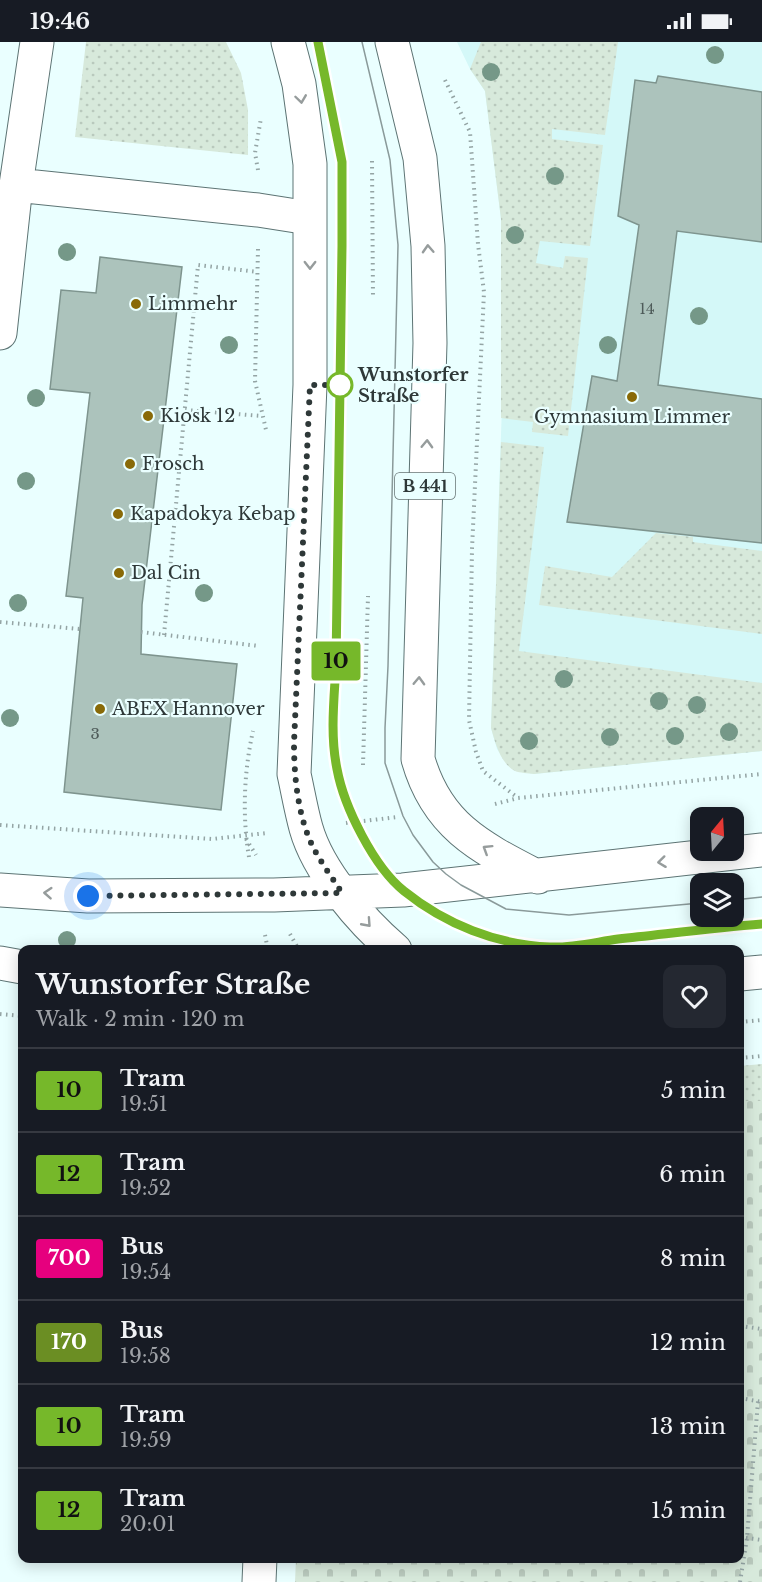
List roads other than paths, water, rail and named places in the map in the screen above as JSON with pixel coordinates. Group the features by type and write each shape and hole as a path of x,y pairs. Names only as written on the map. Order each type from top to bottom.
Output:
{"main road":[{"path":"0,333 16,185 37,42"},
{"path":"288,42 299,84 310,164 310,385 294,774 306,829 314,848 342,893 378,936 389,945"},
{"name":"B 441","path":"392,42 420,158 428,246 430,343 418,759 424,780 443,811 457,828 502,859 538,877"},
{"path":"16,185 258,210 309,218"},
{"path":"0,890 88,896 342,893 403,890 538,877 762,850"},
{"path":"0,963 18,966"},
{"path":"744,974 762,972"},
{"path":"259,1582 260,1563"}],"tram line":[{"path":"318,42 342,162 336,665 333,717 337,769 346,801 362,835 382,867 404,891 420,903 472,931 530,945"},
{"name":"10","path":"318,42 342,162 336,665 333,726 336,768 348,806 370,849 403,890 451,921 497,940 536,945"},
{"path":"362,42 390,160 398,245 385,763 403,816 413,835 433,862 446,874 461,885 506,909 569,915 690,904"},
{"path":"744,899 762,897"},
{"path":"584,945 618,939 762,924"},
{"name":"10","path":"569,945 762,924"}],"place":[{"name":"Limmehr","path":"136,304"},
{"name":"Wunstorfer Straße","path":"340,385"},
{"name":"Gymnasium Limmer","path":"632,397"},
{"name":"Kiosk 12","path":"148,416"},
{"name":"Frosch","path":"130,464"},
{"name":"Kapadokya Kebap","path":"118,514"},
{"name":"Dal Cin","path":"119,573"},
{"name":"ABEX Hannover","path":"100,709"}]}
